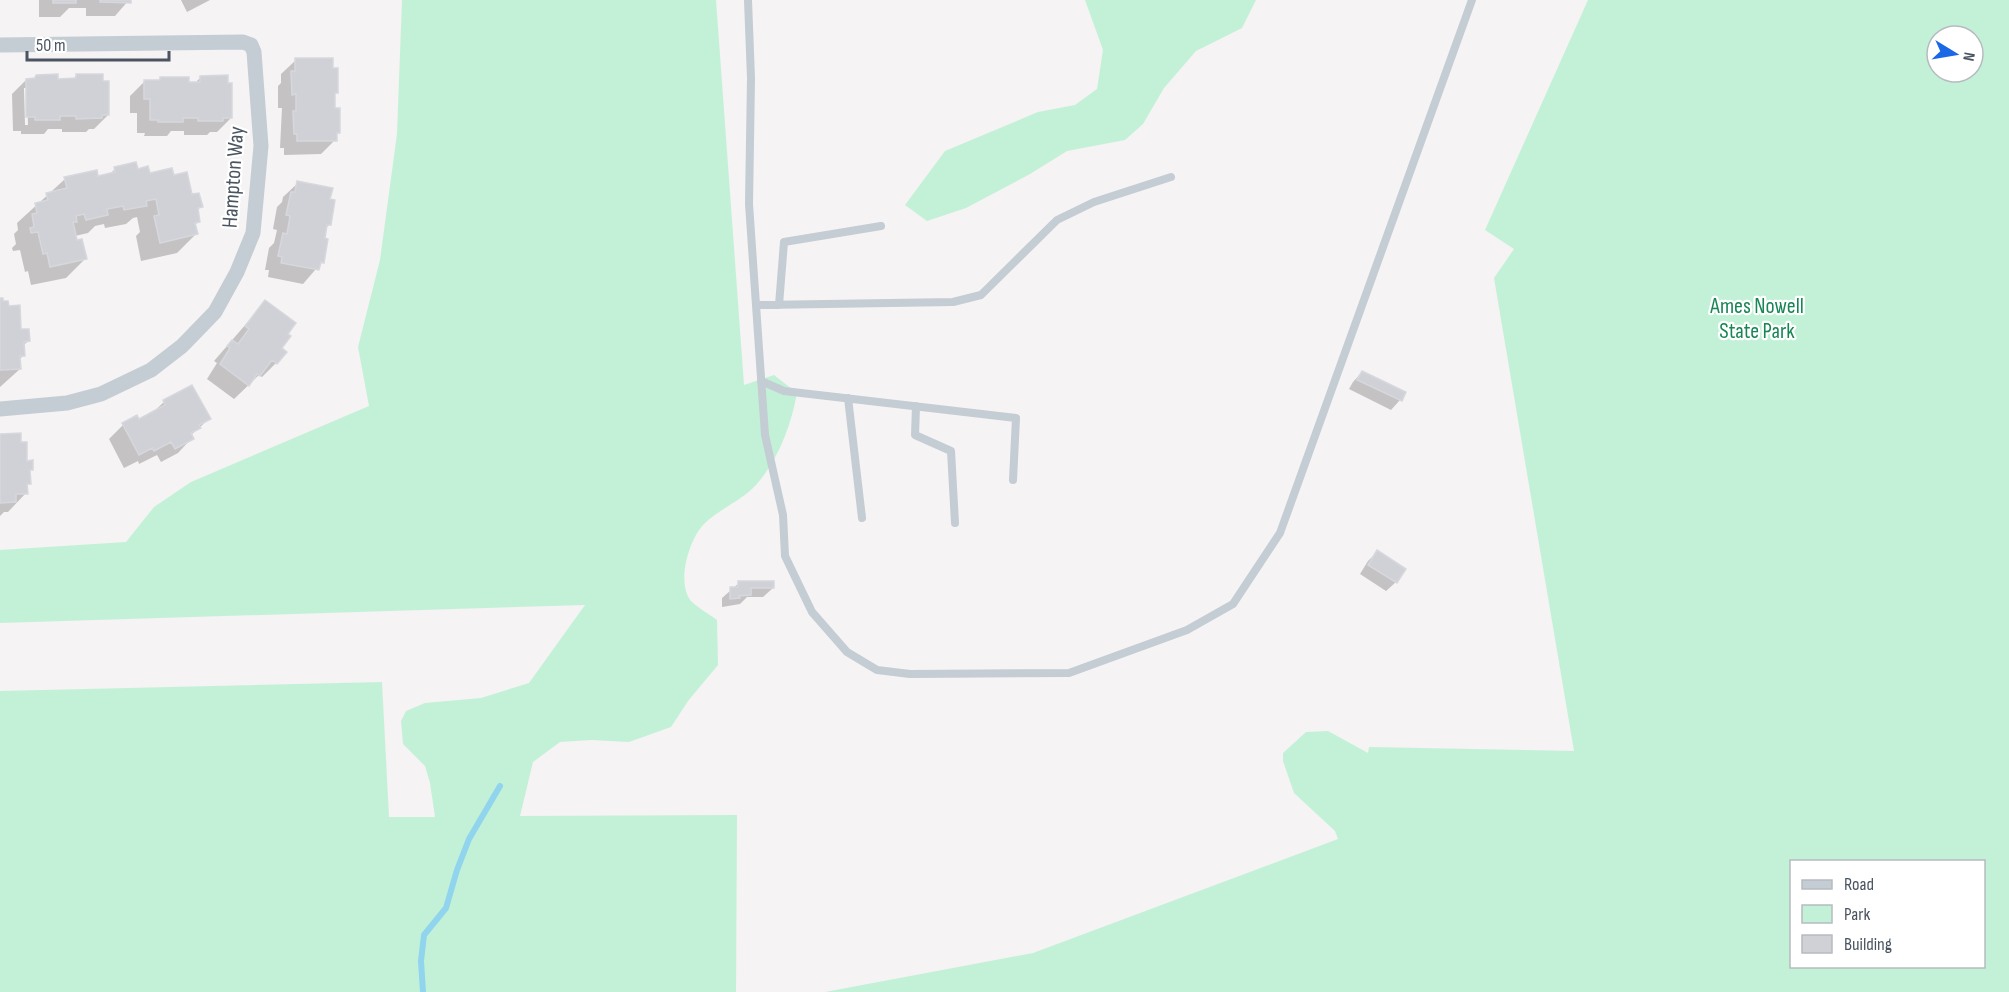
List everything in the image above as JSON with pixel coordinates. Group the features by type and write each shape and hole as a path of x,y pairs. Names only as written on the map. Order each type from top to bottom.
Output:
{"street":[{"name":"Hampton Way","path":"0,45 243,42 251,45 254,52 261,146 253,233 237,272 214,312 182,346 152,370 101,394 67,403 0,409"}],"lane":[{"path":"748,0 751,78 749,204 765,435 783,515 785,556 812,612 846,652 877,670 910,674 1069,673 1187,630 1233,604 1280,533 1472,0"},
{"path":"756,305 953,303 981,295 1057,220 1094,202 1171,177"},
{"path":"779,305 784,242 881,226"},
{"path":"761,381 784,391 1016,417 1012,480"},
{"path":"848,398 862,518"},
{"path":"916,406 915,435 951,451 955,523"}],"green space":[{"path":"402,0 716,0 744,385 774,375 797,393 783,442 771,465 750,491 704,524 689,550 685,573 687,593 694,604 717,620 718,665 688,701 671,727 629,742 591,740 560,742 533,762 520,816 737,815 736,992 0,992 0,691 382,682 389,817 435,817 425,766 403,744 401,721 406,711 425,703 481,698 529,683 585,605 0,623 0,550 126,542 154,507 191,482 369,406 358,347 380,260 397,134"},
{"path":"1085,0 1256,0 1242,28 1196,51 1164,88 1143,124 1125,140 1067,151 1030,174 966,208 927,221 905,205 945,151 1038,112 1075,105 1097,89 1103,50"},
{"name":"Ames Nowell State Park","path":"1588,0 2009,0 2009,992 825,992 1033,953 1338,839 1335,831 1294,793 1283,761 1283,753 1306,732 1328,731 1368,753 1369,747 1574,751 1494,278 1514,249 1485,230"}],"building":[{"path":"53,0 76,0 76,3 53,3"},
{"path":"100,0 131,0 131,3 100,2"},
{"path":"295,58 333,58 333,68 338,68 338,93 335,93 335,108 340,108 340,133 337,133 337,141 297,141 297,134 294,134 293,111 296,111 296,94 292,95 291,71 295,71"},
{"path":"58,74 58,79 76,78 76,74 103,74 103,81 109,81 109,115 102,115 102,118 76,119 76,116 60,116 60,120 35,120 35,117 26,117 26,79 35,78 36,75"},
{"path":"228,75 228,83 232,83 232,118 223,118 223,121 198,121 198,118 183,118 183,122 150,120 150,99 144,99 144,80 160,80 160,77 189,77 189,82 200,82 200,76"},
{"path":"136,162 138,169 148,166 150,173 172,168 174,175 187,172 192,194 199,193 203,207 198,208 200,222 195,223 198,234 160,243 154,216 159,215 156,199 146,201 147,206 124,210 123,206 107,209 108,215 86,220 84,214 76,216 77,222 73,222 77,240 82,239 87,259 50,267 47,253 43,254 38,232 31,233 30,228 34,227 32,214 37,213 35,203 48,200 46,193 67,188 64,177 97,170 98,176 115,172 114,167"},
{"path":"297,181 333,188 330,199 335,200 331,225 327,225 325,238 328,239 324,263 321,262 319,270 281,263 282,257 278,256 283,233 287,234 290,216 286,215 291,192 295,192"},
{"path":"0,298 8,301 9,306 20,305 21,329 29,329 30,341 24,342 25,356 20,356 21,369 0,370"},
{"path":"265,300 296,323 288,334 291,336 282,348 287,352 277,364 272,360 260,376 257,374 249,386 220,364 230,348 227,346 232,340 238,344 249,329 245,326"},
{"path":"1362,371 1406,392 1402,401 1357,380"},
{"path":"192,385 211,419 199,425 201,428 191,433 194,439 175,449 171,442 154,451 152,448 139,455 122,423 137,415 139,419 165,405 163,400"},
{"path":"21,433 21,442 27,442 27,461 33,460 33,470 30,470 31,484 27,484 28,494 16,494 16,502 0,503 0,434"},
{"path":"1377,550 1406,569 1397,583 1368,565"},
{"path":"738,581 774,581 774,588 751,588 751,595 730,599 730,587 738,587"}],"waterway":[{"path":"423,992 421,961 424,935 446,908 469,839 500,786"}]}
